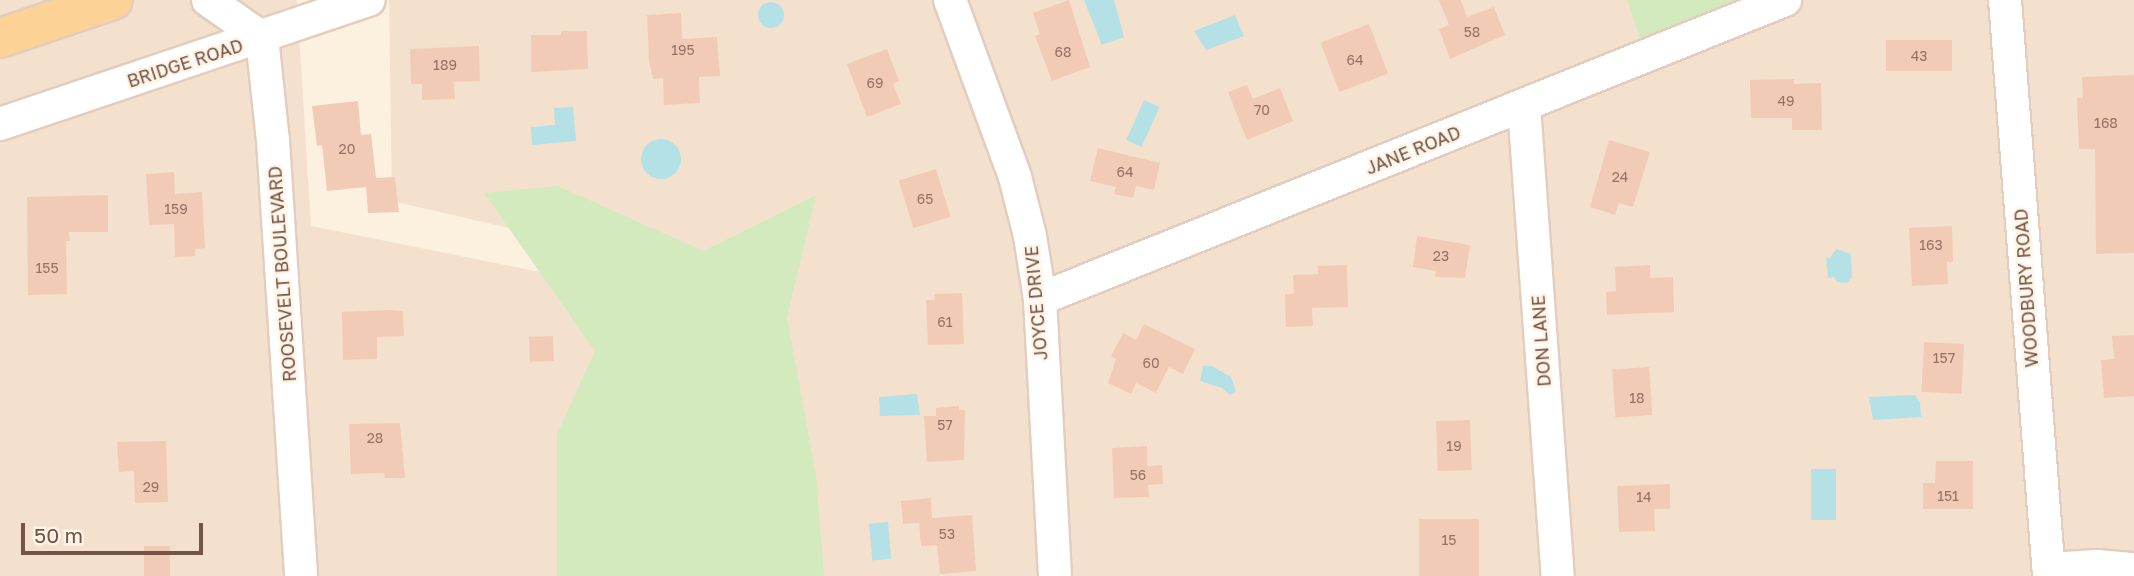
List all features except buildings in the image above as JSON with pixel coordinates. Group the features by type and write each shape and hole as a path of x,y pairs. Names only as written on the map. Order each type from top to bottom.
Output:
{"main road":[{"path":"0,38 113,0"}],"street":[{"path":"208,0 262,38"},
{"name":"BRIDGE ROAD","path":"0,124 369,0"},
{"name":"JOYCE DRIVE","path":"950,0 1015,177 1030,236 1040,299 1055,576"},
{"name":"JANE ROAD","path":"1040,299 1785,0"},
{"name":"WOODBURY ROAD","path":"2005,0 2049,572"},
{"name":"ROOSEVELT BOULEVARD","path":"262,38 273,141 301,576"},
{"name":"DON LANE","path":"1524,106 1558,576"},
{"path":"2049,572 2097,566 2134,569"}],"shaded area":[{"path":"0,0 297,0 311,226 675,299 694,576 0,576"},
{"path":"389,0 2134,0 2134,576 786,576 764,287 392,201"}],"green space":[{"path":"1627,0 1741,0 1641,41"},
{"path":"558,186 703,251 816,195 787,318 816,475 824,576 557,576 557,434 595,351 484,193"}],"water":[{"path":"1084,0 1114,0 1124,37 1102,45"},
{"path":"771,2 781,5 784,15 781,25 771,28 761,25 758,15 761,5"},
{"path":"1235,15 1244,36 1206,50 1194,31"},
{"path":"1144,100 1160,107 1142,147 1126,140"},
{"path":"573,107 576,141 532,145 531,127 555,125 554,108"},
{"path":"661,139 669,140 675,145 680,151 680,167 675,173 669,178 661,179 653,178 647,173 642,167 641,159 642,151 647,145 653,140"},
{"path":"1836,249 1851,254 1852,277 1847,283 1837,282 1834,277 1828,278 1826,258 1830,258"},
{"path":"1203,366 1212,366 1231,377 1236,391 1230,395 1222,388 1200,381"},
{"path":"917,394 920,415 880,416 879,397"},
{"path":"1915,395 1920,402 1921,417 1873,420 1869,397"},
{"path":"1811,469 1836,469 1836,520 1811,520"},
{"path":"888,522 891,559 872,561 869,524"}]}
